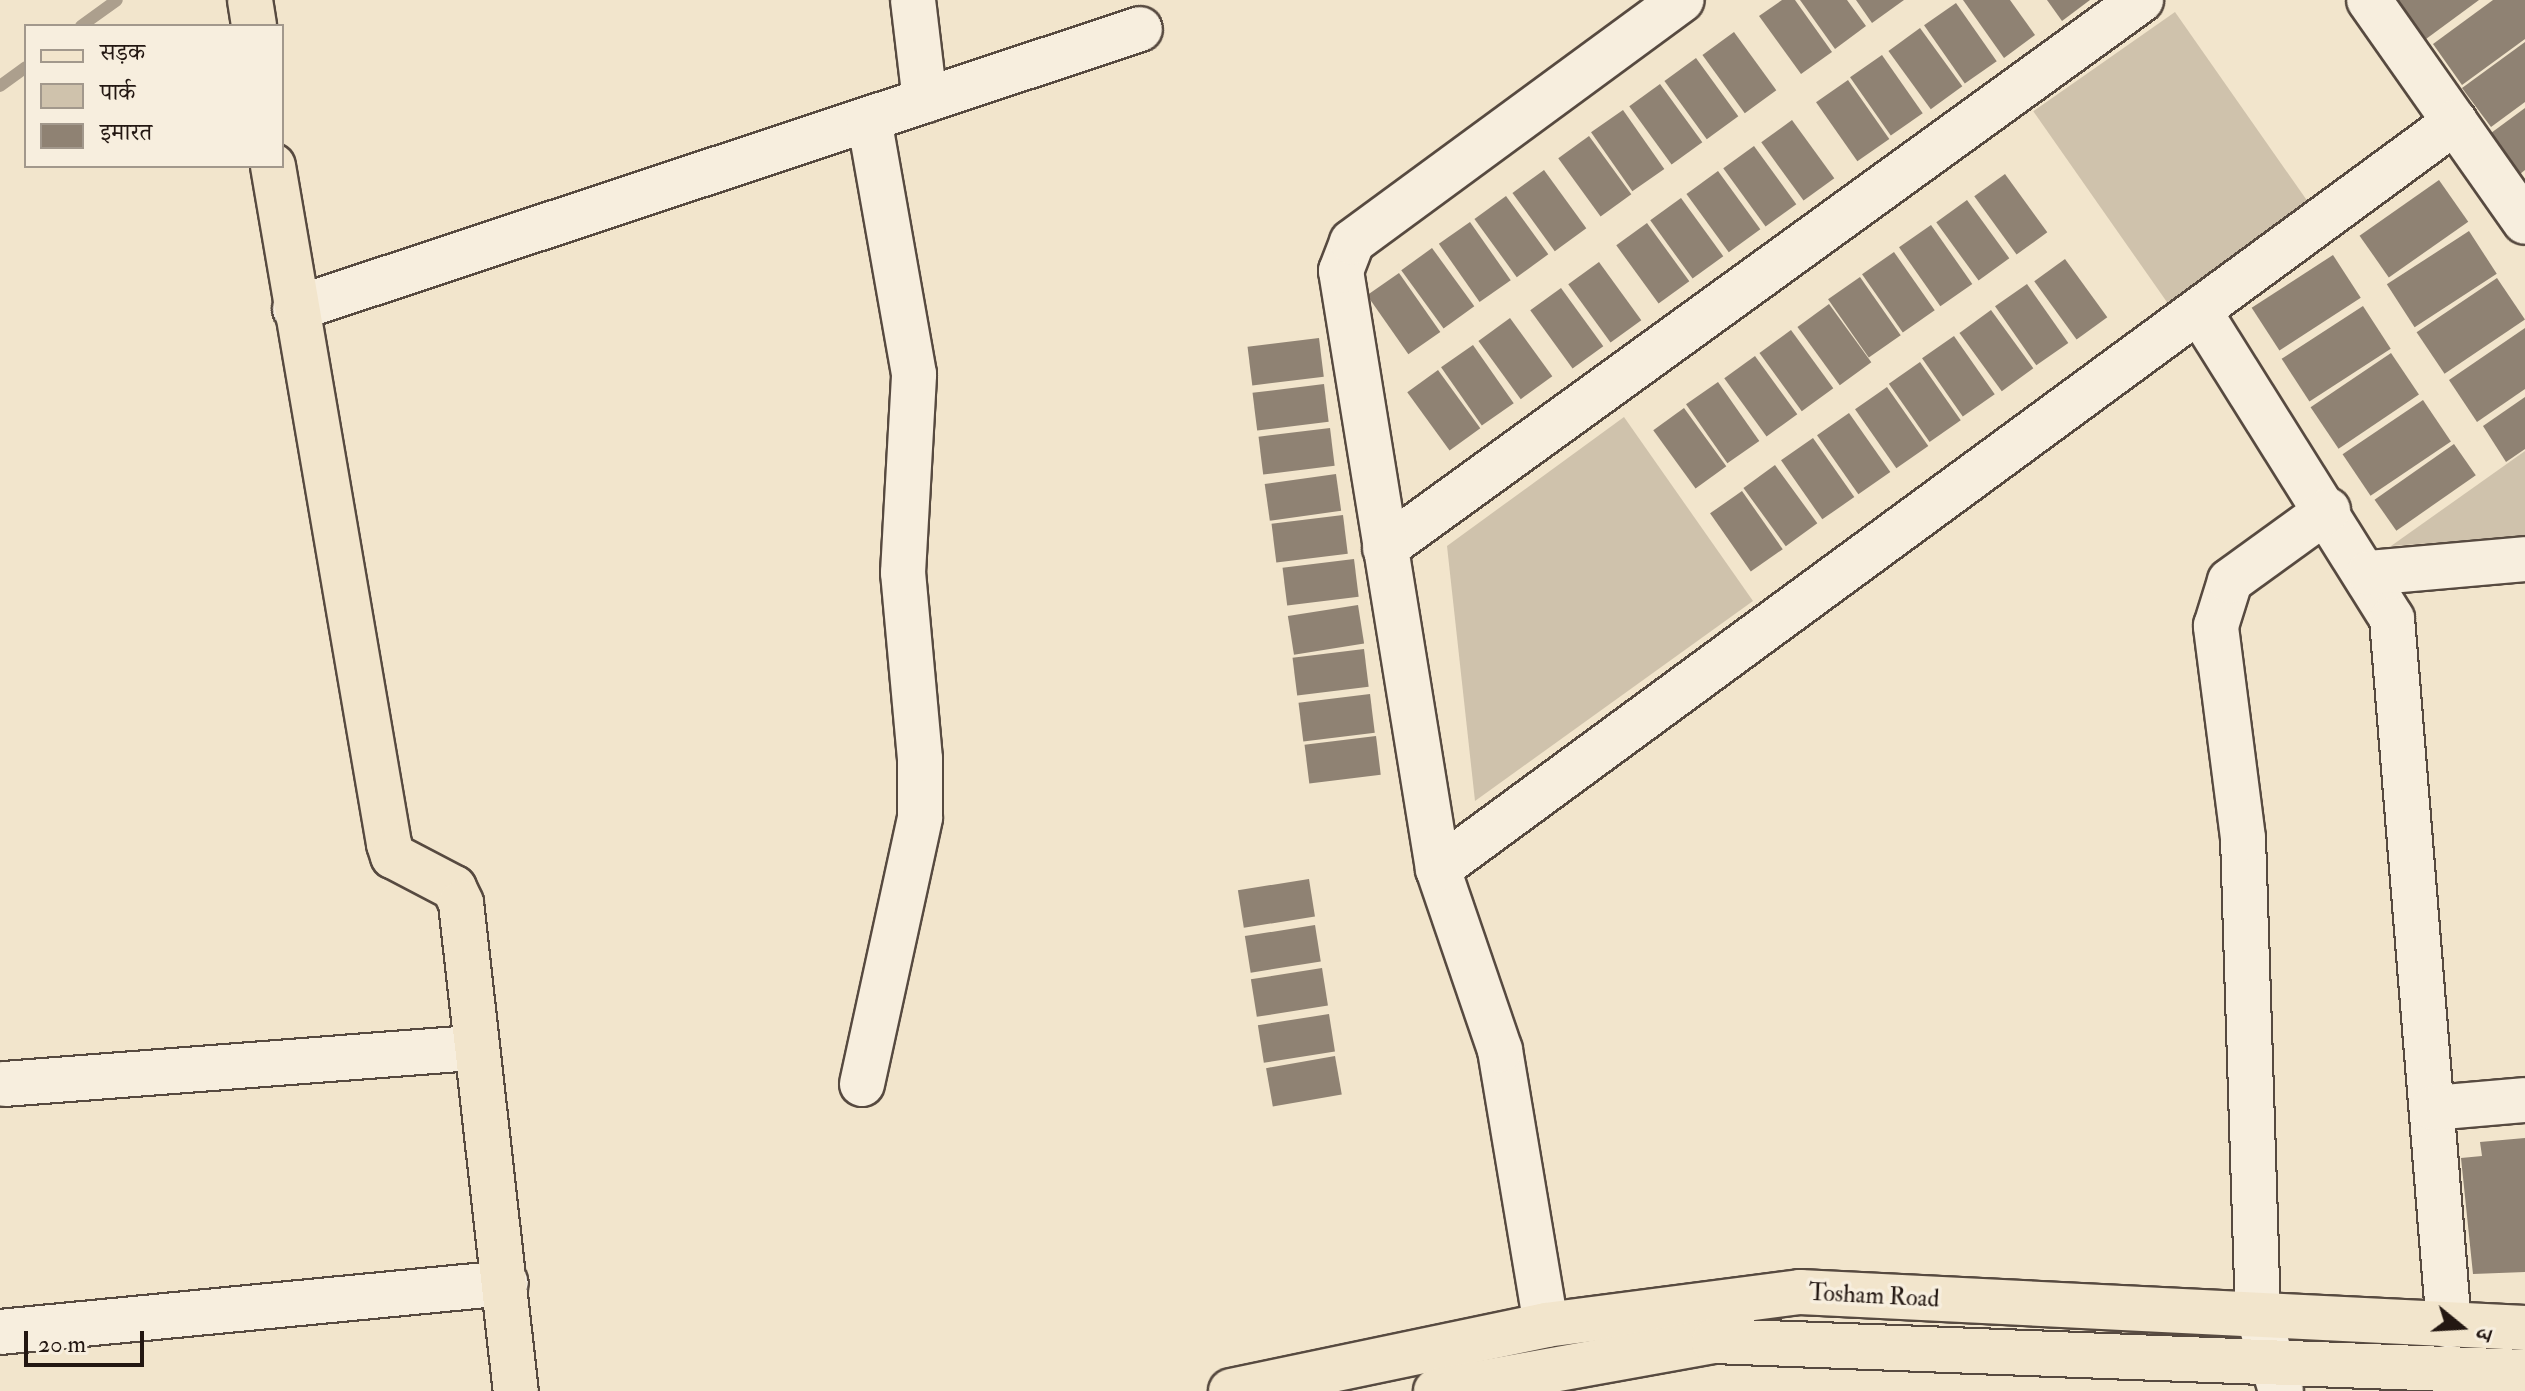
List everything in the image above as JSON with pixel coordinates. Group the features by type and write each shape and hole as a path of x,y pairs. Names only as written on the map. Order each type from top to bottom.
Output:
{"main road":[{"path":"250,0 254,24"},
{"path":"273,168 295,309 389,844 393,856 454,888 461,903 516,1391"},
{"name":"Tosham Road","path":"1231,1391 1546,1325 1800,1292 2525,1328"},
{"name":"Tosham Road","path":"1436,1391 1714,1341 2276,1376 2525,1372"}],"street":[{"path":"913,0 925,100"},
{"path":"1385,548 2141,0"},
{"path":"2369,0 2525,222"},
{"path":"1546,1325 1500,1050 1438,869 1385,548 1343,255 1676,2"},
{"path":"295,309 1140,29"},
{"path":"862,1084 920,817 920,773 903,573 914,374 869,119"},
{"path":"1438,869 2455,122"},
{"path":"2199,311 2369,573 2392,619 2449,1326"},
{"path":"2276,1376 2258,1315 2243,838 2216,626 2230,581 2328,510"},
{"path":"2369,573 2525,559"},
{"path":"4,1084 475,1048"},
{"path":"2433,1108 2525,1100"},
{"path":"0,1332 506,1283"}],"green space":[{"path":"2175,12 2310,205 2169,305 2033,111"},
{"path":"1624,417 1753,601 1475,801 1447,546"},
{"path":"2525,451 2525,536 2391,546"}],"building":[{"path":"1782,0 1795,0 1832,52 1801,74 1759,16"},
{"path":"1800,0 1847,0 1866,26 1835,49"},
{"path":"1856,0 1904,0 1872,23"},
{"path":"1963,0 2010,0 2035,35 2004,58"},
{"path":"2047,0 2090,0 2062,21"},
{"path":"2397,0 2479,0 2426,39"},
{"path":"2493,0 2525,0 2525,39 2462,85 2433,44"},
{"path":"1956,3 1997,61 1965,84 1924,25"},
{"path":"1920,28 1962,86 1931,109 1888,51"},
{"path":"1734,32 1776,90 1745,113 1702,55"},
{"path":"2525,42 2525,102 2491,127 2462,88"},
{"path":"1882,55 1923,113 1891,136 1850,77"},
{"path":"1696,58 1738,116 1707,139 1664,81"},
{"path":"1848,80 1889,139 1857,161 1816,102"},
{"path":"1660,84 1702,142 1672,165 1629,106"},
{"path":"2525,108 2525,170 2520,174 2491,133"},
{"path":"1623,110 1664,169 1632,191 1591,132"},
{"path":"1792,120 1834,178 1804,201 1761,142"},
{"path":"1589,136 1631,194 1601,217 1558,158"},
{"path":"1754,146 1796,204 1766,227 1723,168"},
{"path":"1544,170 1586,228 1555,251 1512,193"},
{"path":"1718,171 1760,229 1729,252 1686,194"},
{"path":"2005,174 2047,232 2017,255 1974,196"},
{"path":"2439,180 2468,222 2389,277 2360,236"},
{"path":"1506,196 1548,254 1517,277 1474,219"},
{"path":"1681,198 1723,256 1693,279 1650,220"},
{"path":"1967,200 2009,258 1979,281 1936,222"},
{"path":"1470,222 1511,280 1480,302 1439,244"},
{"path":"1647,223 1689,281 1659,304 1616,245"},
{"path":"1931,225 1972,284 1940,306 1899,247"},
{"path":"2469,231 2497,274 2415,327 2387,284"},
{"path":"1432,248 1474,306 1444,329 1401,270"},
{"path":"1894,252 1935,310 1903,333 1862,274"},
{"path":"2333,255 2361,298 2279,351 2252,308"},
{"path":"2065,259 2107,317 2077,340 2034,281"},
{"path":"1599,262 1641,320 1611,343 1568,284"},
{"path":"1399,273 1440,332 1408,354 1367,295"},
{"path":"1860,277 1901,335 1869,358 1828,299"},
{"path":"2497,278 2525,319 2445,374 2417,332"},
{"path":"2027,284 2068,343 2036,365 1995,306"},
{"path":"1561,288 1603,346 1573,369 1530,310"},
{"path":"1829,304 1871,362 1840,385 1797,327"},
{"path":"2363,306 2391,349 2309,402 2282,359"},
{"path":"1991,310 2033,368 2002,391 1959,333"},
{"path":"1510,318 1552,376 1521,399 1478,341"},
{"path":"2525,328 2525,389 2477,422 2449,380"},
{"path":"1791,330 1833,388 1802,411 1759,353"},
{"path":"1954,336 1995,394 1963,417 1922,358"},
{"path":"1319,338 1324,377 1252,385 1248,347"},
{"path":"1473,345 1514,403 1482,426 1441,367"},
{"path":"2391,353 2419,394 2339,449 2311,407"},
{"path":"1755,356 1797,414 1767,437 1724,378"},
{"path":"1920,362 1961,420 1930,442 1889,384"},
{"path":"1438,370 1480,428 1450,451 1407,392"},
{"path":"1718,382 1759,441 1727,463 1686,404"},
{"path":"1324,384 1329,422 1257,430 1253,393"},
{"path":"1887,387 1928,446 1896,468 1855,409"},
{"path":"2525,397 2525,449 2506,462 2483,426"},
{"path":"2423,400 2451,441 2371,496 2343,454"},
{"path":"1684,408 1726,466 1696,489 1653,430"},
{"path":"1849,413 1890,472 1858,494 1817,435"},
{"path":"1330,428 1335,466 1263,474 1259,437"},
{"path":"1813,438 1854,497 1822,519 1781,460"},
{"path":"2454,444 2476,475 2396,531 2375,500"},
{"path":"1775,465 1817,523 1786,546 1743,488"},
{"path":"1336,474 1341,511 1270,521 1265,484"},
{"path":"1742,491 1783,549 1751,572 1710,513"},
{"path":"1343,515 1348,554 1276,562 1272,524"},
{"path":"1354,559 1359,597 1287,605 1283,568"},
{"path":"1358,605 1364,644 1294,655 1288,616"},
{"path":"1364,649 1369,687 1297,695 1293,658"},
{"path":"1370,694 1375,733 1303,741 1299,703"},
{"path":"1376,736 1381,775 1309,783 1305,745"},
{"path":"1309,879 1315,917 1244,928 1238,890"},
{"path":"1315,925 1321,962 1251,973 1245,936"},
{"path":"1322,968 1328,1006 1257,1017 1251,979"},
{"path":"1329,1014 1335,1052 1264,1063 1258,1025"},
{"path":"1335,1056 1342,1094 1273,1107 1266,1068"},
{"path":"2525,1138 2525,1272 2473,1274 2461,1158 2482,1156 2480,1142"}],"waterway":[{"path":"84,24 117,0"},
{"path":"0,86 24,68"}]}
